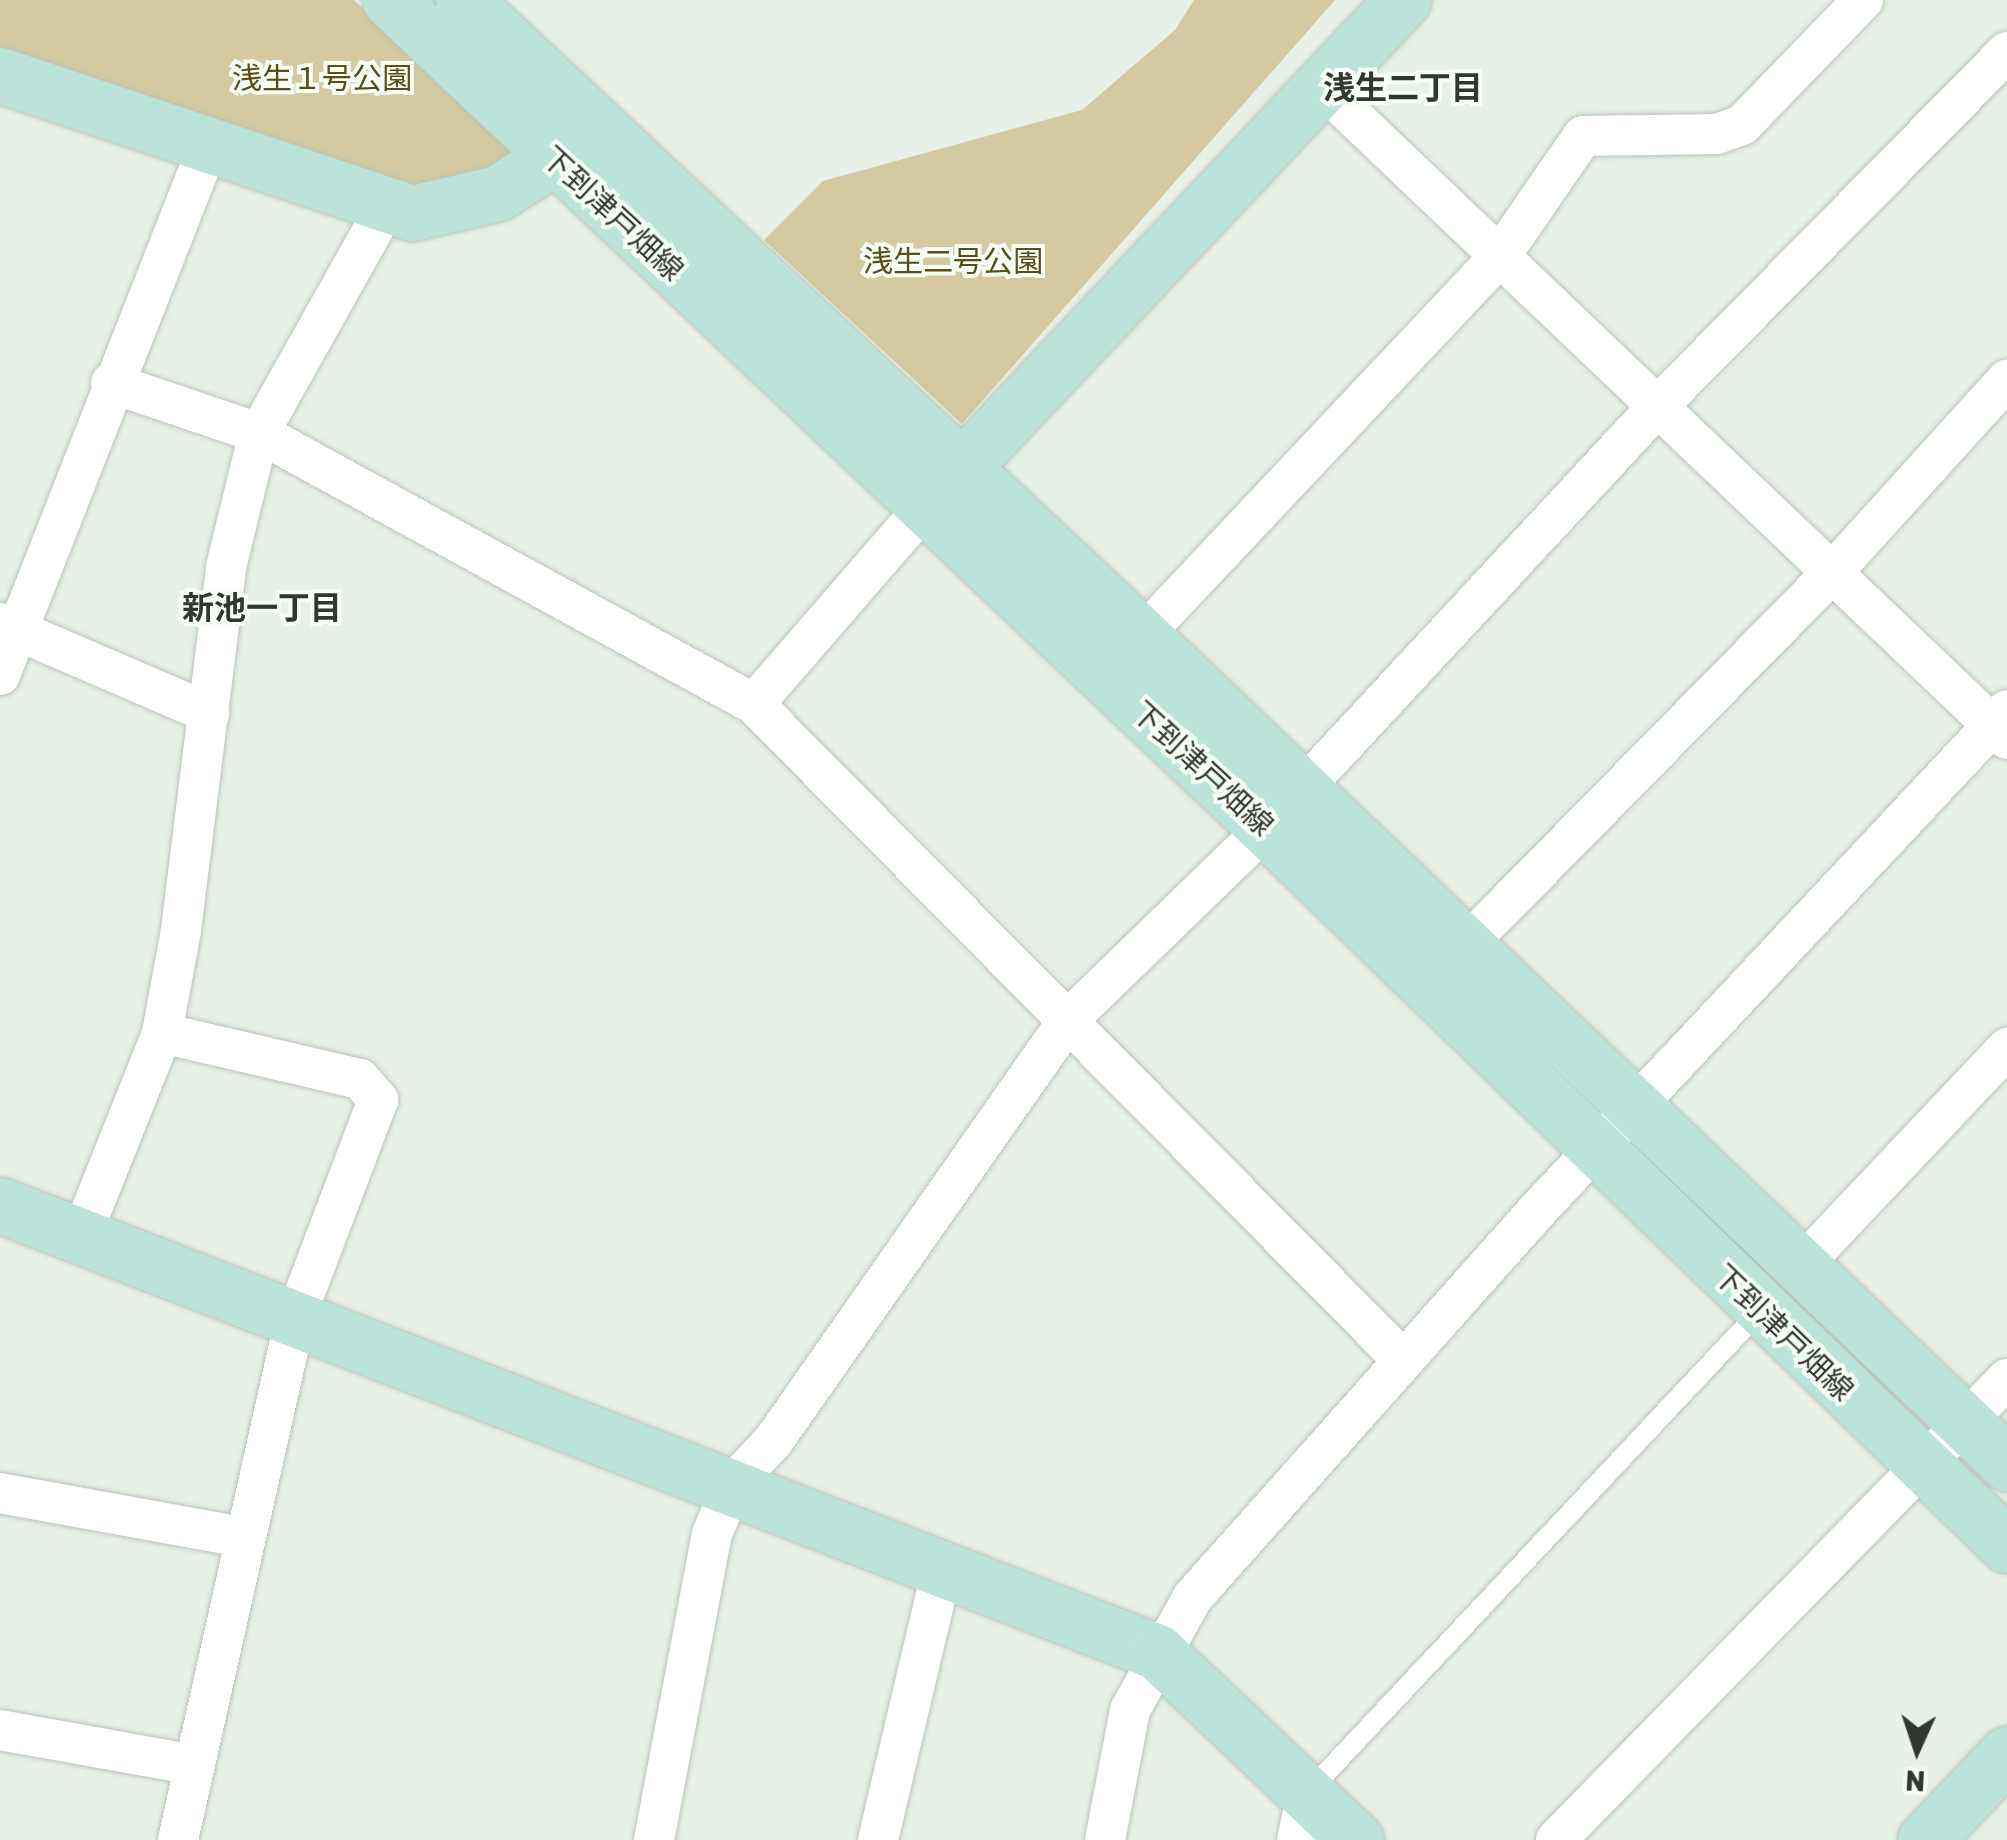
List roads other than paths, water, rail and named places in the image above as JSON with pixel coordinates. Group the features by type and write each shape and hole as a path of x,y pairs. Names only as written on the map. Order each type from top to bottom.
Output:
{"main road":[{"name":"下到津戸畑線","path":"390,0 924,508 1285,809 1467,944 2007,1463"},
{"name":"下到津戸畑線","path":"463,0 1142,636 1285,809 1594,1152 2007,1545"},
{"path":"924,508 1403,0"},
{"path":"0,75 208,149 412,213 498,193 555,160 598,127"},
{"path":"0,1205 943,1564 1157,1652 1302,1816 1356,1840"},
{"path":"1926,1840 2007,1754"}],"street":[{"path":"1142,636 1500,256 1583,136 1717,134 1742,125 1863,0"},
{"path":"654,1840 712,1534 732,1484 774,1440 1068,1019 1285,809 1661,403 2007,52"},
{"path":"1106,1840 1130,1710 1157,1652 1193,1597 1402,1360 1594,1152 2002,725 1829,576 1661,403 1321,86"},
{"path":"0,676 9,626 208,149"},
{"path":"81,1236 162,1033 209,713 226,567 260,433 387,205"},
{"path":"1467,944 1829,576 2007,380"},
{"path":"111,383 260,433 754,704 1402,1360"},
{"path":"754,704 924,508"},
{"path":"9,626 209,713"},
{"path":"162,1033 360,1079 378,1100 295,1318 243,1536 178,1840"},
{"path":"1802,1265 2007,1048"},
{"path":"1556,1840 2007,1379"},
{"path":"0,1493 243,1536"},
{"path":"878,1840 943,1564"},
{"path":"0,1730 194,1765"}],"lane":[{"path":"1302,1816 1760,1311"}],"district":[{"name":"浅生二丁目","path":"1403,88"},
{"name":"新池一丁目","path":"262,608"}],"park label":[{"name":"浅生１号公園","path":"322,79"},
{"name":"浅生二号公園","path":"953,262"}]}
